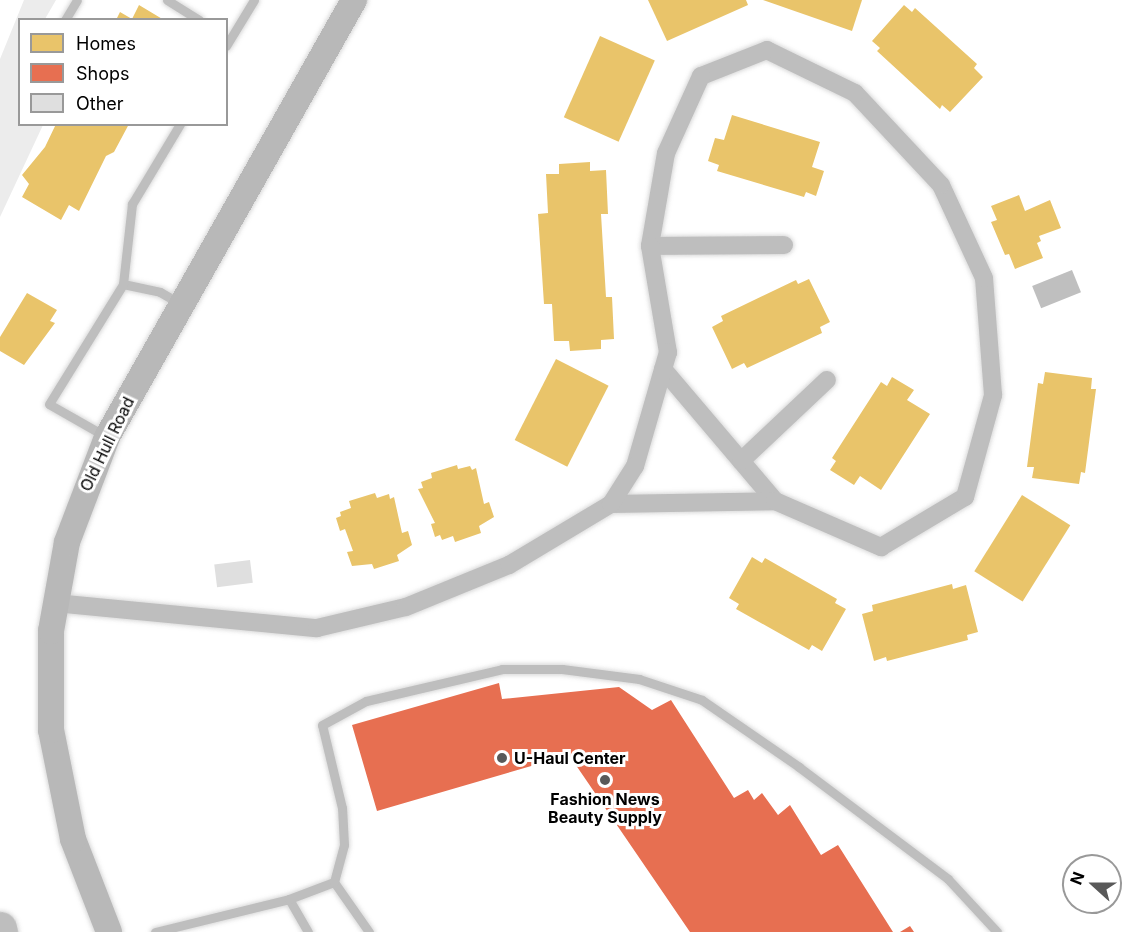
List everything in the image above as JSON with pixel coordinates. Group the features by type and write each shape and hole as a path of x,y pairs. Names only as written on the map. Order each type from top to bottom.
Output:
{"main road":[{"name":"Old Hull Road","path":"109,932 73,839 55,757 49,695 55,603 75,515 107,437 354,0"}],"street":[{"path":"55,603 317,628 406,607 509,566 611,504 635,466 668,352 650,246 666,153 701,76 767,50 855,93 941,185 984,278 993,395 965,497 881,547 775,501 611,504"},
{"path":"650,246 784,245"},
{"path":"663,369 775,501"},
{"path":"741,460 827,380"}],"lane":[{"path":"66,18 77,0"},
{"path":"167,0 196,18"},
{"path":"228,40 254,0"},
{"path":"107,437 49,404 123,284 132,204 179,126"},
{"path":"123,284 160,292 181,304"},
{"path":"334,882 344,845 342,808 322,725 366,701 502,669 562,669 639,679 702,700 799,767 948,879 997,932"},
{"path":"155,932 289,899 334,882"},
{"path":"334,882 369,932"},
{"path":"289,899 308,932"}],"shaded area":[{"path":"24,0 56,0 46,18 18,18 18,126 43,126 0,217 0,59"},
{"path":"1072,270 1081,292 1041,308 1032,286"}],"building: Homes":[{"path":"648,0 746,0 748,5 667,41"},
{"path":"763,0 862,0 852,31"},
{"path":"139,5 161,18 132,18"},
{"path":"904,5 912,12 915,8 977,64 974,68 983,77 950,112 942,105 940,109 877,51 880,48 872,41"},
{"path":"120,12 130,18 117,18"},
{"path":"600,36 655,60 619,142 564,117"},
{"path":"732,115 820,142 812,167 824,171 816,196 806,192 804,197 717,171 719,165 708,161 715,138 724,140"},
{"path":"55,126 128,126 114,152 106,156 79,211 69,205 61,220 22,197 29,184 22,175 45,147"},
{"path":"590,162 590,171 606,170 608,214 601,214 606,297 612,297 614,339 601,340 601,349 570,351 569,341 554,341 552,304 544,304 538,214 548,213 546,174 559,174 559,164"},
{"path":"1019,195 1025,211 1050,200 1061,228 1039,236 1041,241 1037,243 1043,258 1015,269 1009,254 1005,255 991,222 997,220 991,206"},
{"path":"809,279 830,322 820,327 822,333 747,368 744,363 732,369 712,327 723,321 721,316 796,280 798,284"},
{"path":"27,293 57,310 50,321 55,323 24,365 0,351 0,337"},
{"path":"556,359 609,386 567,467 515,440"},
{"path":"1045,372 1092,378 1091,389 1096,389 1085,473 1081,472 1079,484 1032,478 1034,467 1027,467 1038,383 1043,384"},
{"path":"892,377 914,390 907,400 930,414 881,490 860,476 854,485 830,470 836,461 832,458 881,382 887,386"},
{"path":"457,465 458,469 470,466 472,470 476,468 484,504 489,502 494,517 479,526 481,533 455,542 453,536 442,540 440,535 435,537 431,524 435,523 418,489 423,488 421,482 432,478 431,473"},
{"path":"375,493 377,498 389,494 390,499 394,497 402,533 408,531 412,545 397,555 399,561 374,569 372,564 352,566 347,552 353,551 345,529 340,531 336,518 341,516 340,512 351,508 349,501"},
{"path":"1022,495 1070,525 1023,602 974,571"},
{"path":"752,557 762,563 765,558 837,599 835,603 846,609 822,651 812,645 809,650 736,609 739,604 729,598"},
{"path":"952,584 953,589 966,585 978,632 967,635 968,640 887,661 886,657 874,661 862,614 873,611 872,605"}],"building: Shops":[{"path":"499,683 502,699 619,687 652,710 671,700 734,798 748,790 754,800 762,793 778,815 790,805 821,855 838,845 893,932 690,932 569,755 377,811 352,725"},
{"path":"910,926 914,932 900,932"}],"building: Other":[{"path":"250,560 253,583 217,587 214,564"}],"place":[{"name":"U-Haul Center","path":"502,758"},
{"name":"Fashion News Beauty Supply","path":"605,780"}]}
